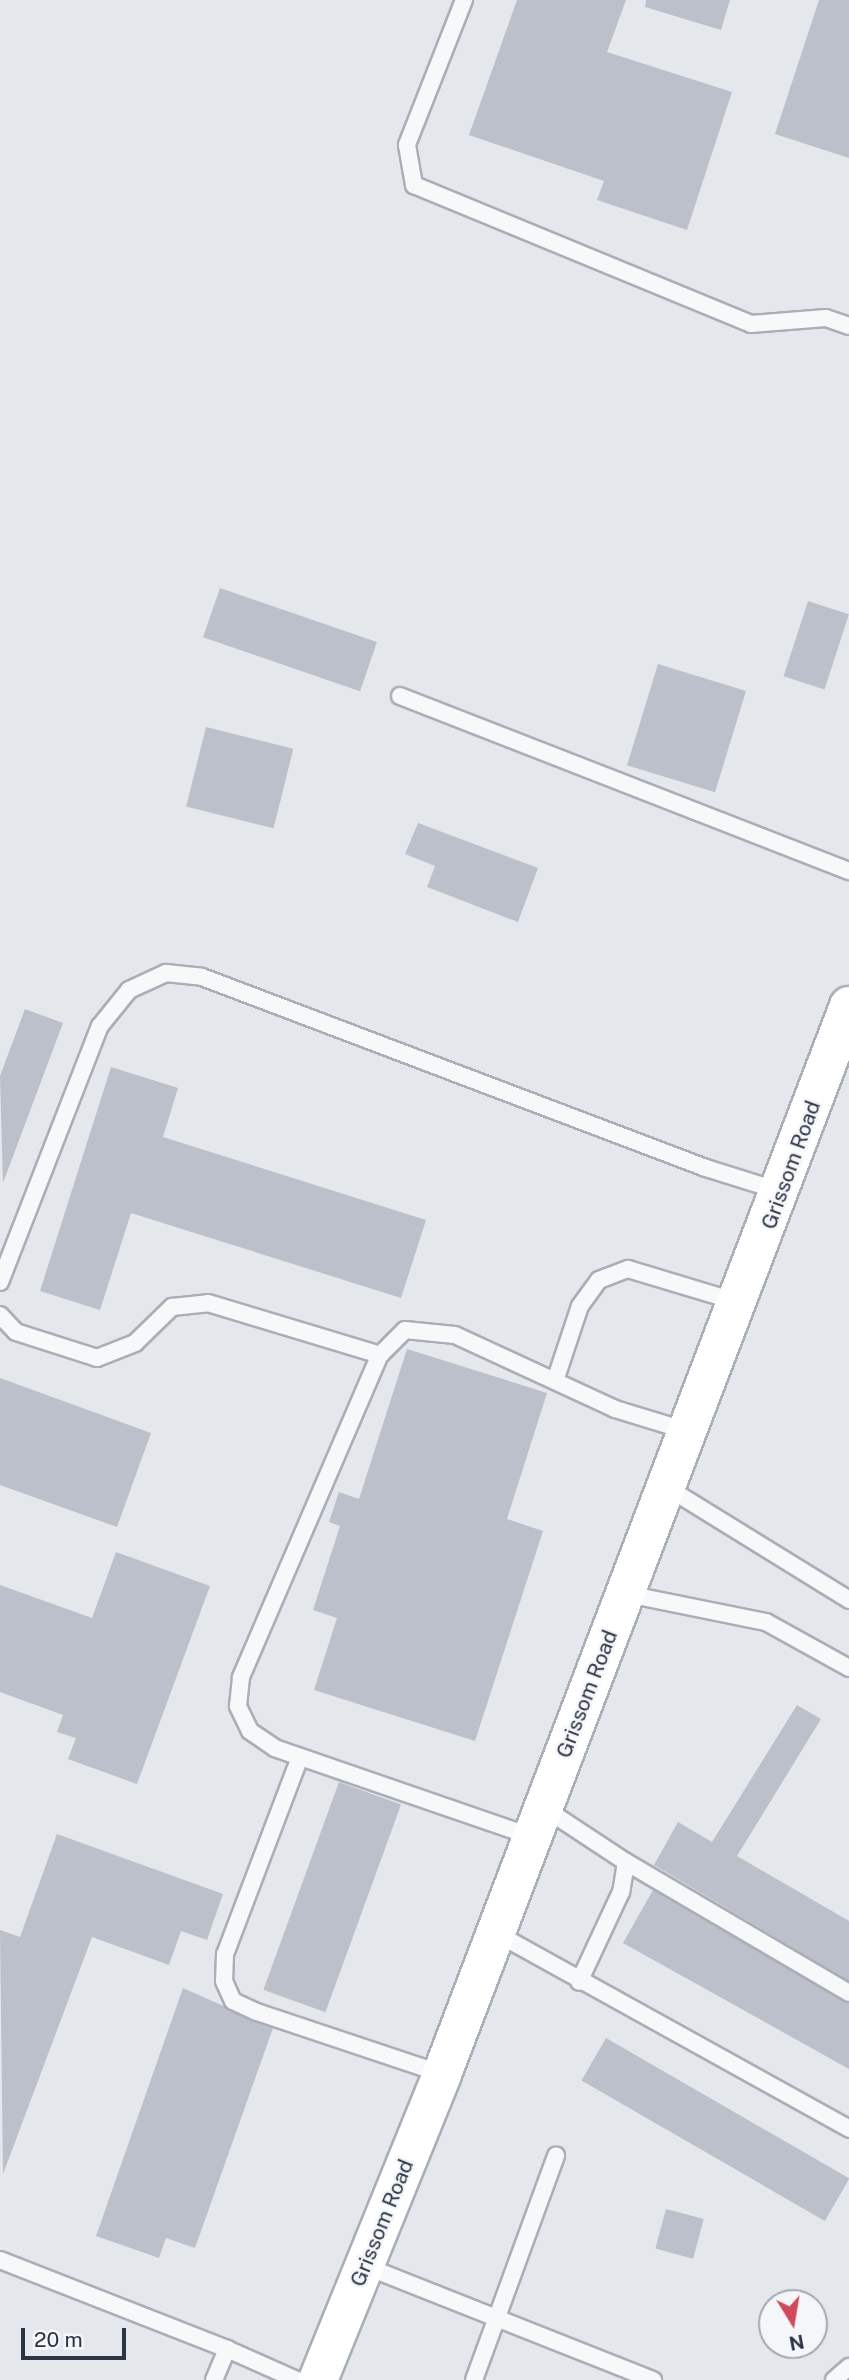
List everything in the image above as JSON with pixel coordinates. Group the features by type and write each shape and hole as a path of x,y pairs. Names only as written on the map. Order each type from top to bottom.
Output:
{"main road":[{"name":"Grissom Road","path":"318,2380 442,2074 782,1191 841,1056 849,1006"}],"lane":[{"path":"464,0 407,145 414,185 751,324 826,318 849,326"},
{"path":"400,696 849,872"},
{"path":"0,1282 100,1026 130,990 166,973 202,977 706,1168 782,1191"},
{"path":"555,1381 580,1306 599,1280 628,1269 740,1302"},
{"path":"0,1315 16,1332 97,1358 135,1343 172,1307 208,1303 380,1355"},
{"path":"689,1432 615,1409 455,1335 432,1330 405,1330 380,1355 241,1677 238,1706 250,1731 300,1756 538,1822 626,1862 849,1993"},
{"path":"668,1488 849,1600"},
{"path":"626,1594 766,1622 849,1668"},
{"path":"300,1756 225,1954 224,1981 233,2001 257,2012 442,2074"},
{"path":"579,1982 621,1892 626,1862"},
{"path":"496,1933 579,1982 849,2129"},
{"path":"474,2380 556,2156"},
{"path":"0,2260 227,2348 297,2380"},
{"path":"365,2266 653,2380"},
{"path":"214,2380 227,2348"},
{"path":"834,2380 849,2367"}],"building":[{"path":"517,0 626,0 607,52 732,92 687,230 597,200 604,181 469,135"},
{"path":"646,0 730,0 721,30 645,7"},
{"path":"819,0 849,0 849,158 775,134"},
{"path":"220,588 377,642 360,691 203,637"},
{"path":"808,601 849,614 824,689 784,676"},
{"path":"658,664 746,691 715,792 627,765"},
{"path":"206,727 293,749 273,828 186,807"},
{"path":"418,823 538,868 518,922 427,887 435,866 405,854"},
{"path":"25,1009 63,1023 3,1183 0,1076"},
{"path":"111,1067 178,1088 163,1137 426,1220 401,1298 131,1213 100,1310 40,1291"},
{"path":"407,1349 547,1393 507,1519 543,1531 475,1741 314,1690 337,1618 313,1610 340,1526 329,1522 339,1492 359,1499"},
{"path":"0,1378 151,1433 117,1527 0,1485"},
{"path":"116,1552 210,1586 137,1784 68,1759 76,1738 57,1732 63,1715 0,1692 0,1585 92,1618"},
{"path":"797,1705 821,1719 737,1856 849,1921 849,1981 654,1865 678,1822 712,1842"},
{"path":"339,1782 401,1805 325,2012 263,1990"},
{"path":"57,1834 223,1894 207,1940 181,1931 169,1965 92,1937 3,2174 0,1930 20,1937"},
{"path":"653,1890 849,2003 849,2069 623,1943"},
{"path":"183,1988 273,2028 195,2248 166,2238 159,2258 96,2236"},
{"path":"606,2038 849,2178 825,2221 582,2080"},
{"path":"666,2209 704,2219 693,2259 655,2249"}]}
